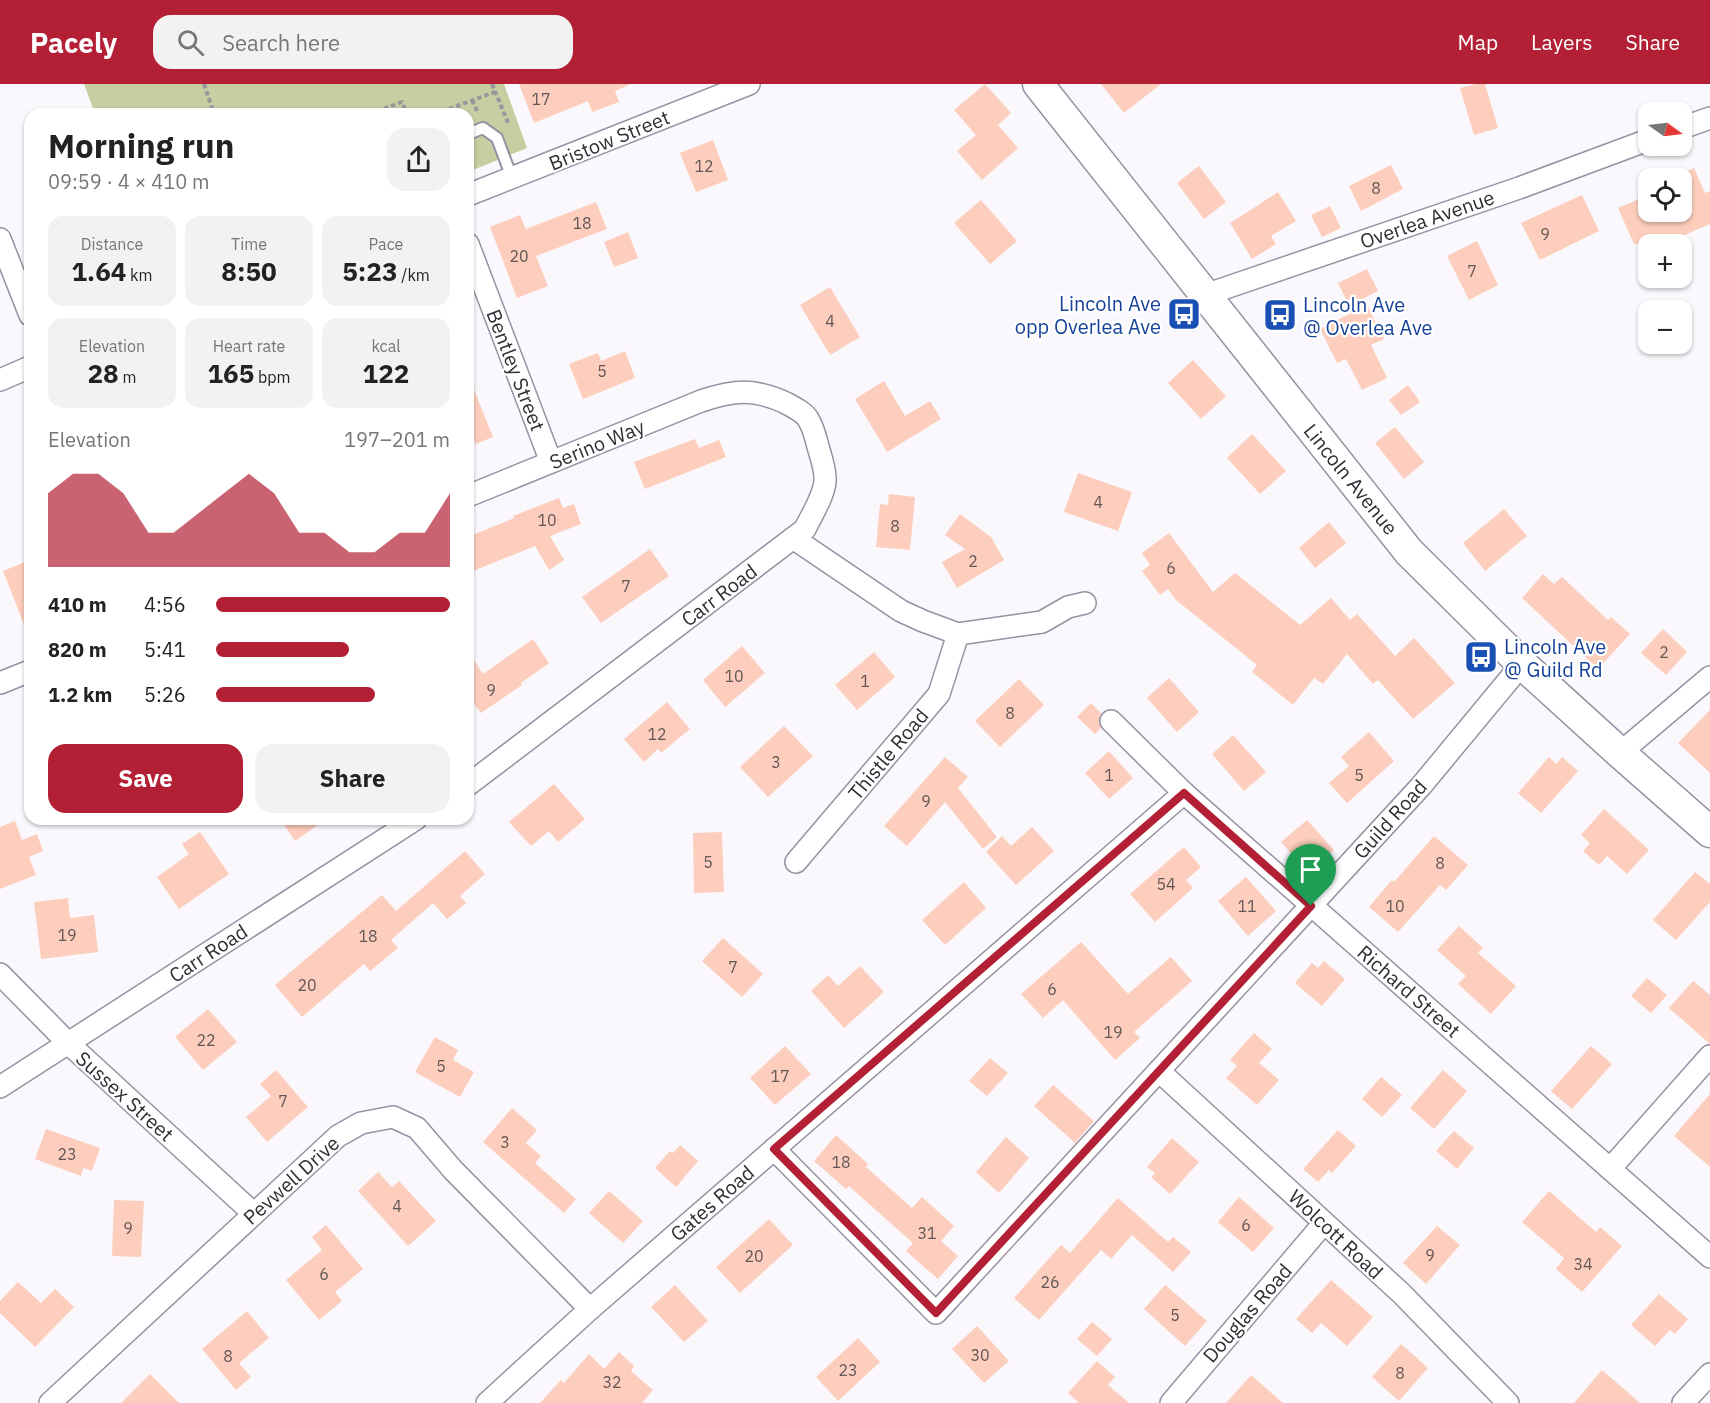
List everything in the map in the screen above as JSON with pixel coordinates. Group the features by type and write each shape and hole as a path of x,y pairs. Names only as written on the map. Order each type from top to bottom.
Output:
{"main road":[{"name":"Lincoln Avenue","path":"1038,84 1409,552 1522,664 1710,832"}],"street":[{"name":"Bristow Street","path":"474,193 749,84"},
{"path":"1692,124 1710,118"},
{"name":"Overlea Avenue","path":"1205,295 1510,191 1638,144"},
{"path":"0,239 24,300"},
{"name":"Bentley Street","path":"474,260 551,462"},
{"path":"0,380 24,370"},
{"name":"Serino Way","path":"474,494 727,393"},
{"name":"Carr Road","path":"474,780 805,529 823,491 826,479 816,438 808,417 794,407 763,393 727,393"},
{"path":"793,538 901,611 958,634 1042,622 1068,607 1085,603"},
{"name":"Thistle Road","path":"796,862 939,694 958,634"},
{"name":"Guild Road","path":"774,1149 936,1313 1421,786 1522,664"},
{"path":"0,683 24,673"},
{"path":"1620,753 1710,677"},
{"name":"Richard Street","path":"1111,722 1184,793 1710,1257"},
{"name":"Gates Road","path":"487,1403 590,1309 1184,793"},
{"name":"Carr Road","path":"0,1087 407,825"},
{"name":"Sussex Street","path":"0,974 68,1043 254,1214"},
{"path":"1610,1169 1710,1056"},
{"name":"Wolcott Road","path":"1159,1071 1401,1294 1508,1403"},
{"name":"Pevwell Drive","path":"50,1403 338,1136 361,1124 393,1117 417,1128 453,1170 590,1309"},
{"name":"Douglas Road","path":"1171,1403 1324,1223"},
{"path":"1683,1403 1710,1374"}],"lane":[{"path":"474,132 483,128 497,138 512,177"}],"path":[{"path":"204,84 212,108"},
{"path":"492,84 511,130"},
{"path":"451,108 495,92"},
{"path":"386,108 402,102 404,108"}],"green space":[{"path":"84,84 504,84 527,148 474,170 474,108 93,108"}],"building":[{"path":"519,84 629,85 615,91 619,102 592,112 588,101 534,123"},
{"path":"985,84 1011,113 998,125 1018,148 982,180 957,151 976,135 954,110"},
{"path":"1101,84 1161,84 1124,113"},
{"path":"1485,84 1498,128 1474,135 1460,88"},
{"path":"713,140 728,180 696,192 680,153"},
{"path":"1391,165 1403,189 1361,211 1349,186"},
{"path":"1199,166 1226,202 1204,219 1177,183"},
{"path":"1694,168 1705,193 1710,191 1710,224 1687,234 1638,234 1638,244 1634,244 1618,208 1638,199 1638,222 1692,222 1692,169"},
{"path":"1278,192 1296,221 1271,236 1276,244 1252,259 1230,223"},
{"path":"1582,195 1599,231 1540,260 1521,223"},
{"path":"981,200 1017,241 990,264 954,223"},
{"path":"596,202 607,229 536,256 548,286 517,298 490,227 520,215 526,229"},
{"path":"1330,206 1341,228 1322,237 1311,215"},
{"path":"628,232 638,258 614,267 604,242"},
{"path":"1477,241 1498,285 1469,300 1447,256"},
{"path":"1367,269 1378,291 1349,306 1338,283"},
{"path":"830,287 860,337 830,355 800,305"},
{"path":"1367,305 1384,339 1371,345 1387,378 1362,390 1346,359 1337,363 1320,329"},
{"path":"625,351 635,378 583,399 569,364 598,353 601,361"},
{"path":"1193,360 1226,396 1201,419 1168,383"},
{"path":"884,381 905,416 930,401 941,419 887,452 855,399"},
{"path":"1408,385 1420,402 1401,415 1389,400"},
{"path":"474,390 493,437 476,444 474,440"},
{"path":"1395,427 1424,462 1404,479 1375,443"},
{"path":"1252,434 1286,471 1260,494 1227,458"},
{"path":"695,439 699,448 719,440 726,457 645,489 634,462"},
{"path":"1078,473 1132,492 1118,531 1064,512"},
{"path":"889,494 915,497 910,550 876,547 880,504 888,505"},
{"path":"559,498 563,508 574,504 581,524 550,536 564,560 549,570 535,546 474,571 474,535 514,518 513,516"},
{"path":"1504,509 1527,536 1485,571 1463,543"},
{"path":"960,514 991,537 1004,560 957,588 942,562 965,549 945,535"},
{"path":"1329,522 1346,543 1315,568 1299,548"},
{"path":"1169,533 1213,592 1235,573 1300,625 1331,598 1350,620 1357,614 1395,656 1414,638 1455,683 1413,719 1378,680 1373,684 1347,654 1323,684 1314,678 1293,705 1252,672 1257,665 1176,600 1168,589 1160,595 1142,571 1150,565 1142,553"},
{"path":"650,549 669,576 601,623 582,597"},
{"path":"24,562 24,624 3,571"},
{"path":"1543,574 1554,584 1562,577 1608,620 1611,617 1630,634 1598,669 1522,598"},
{"path":"1663,629 1687,652 1666,675 1641,653"},
{"path":"533,639 549,663 481,713 474,704 474,660 483,674"},
{"path":"742,646 765,673 725,707 703,680"},
{"path":"874,652 895,677 857,710 835,685"},
{"path":"1169,678 1199,712 1177,732 1147,698"},
{"path":"1019,679 1044,705 1000,747 975,721"},
{"path":"667,702 690,729 661,753 658,749 644,762 624,739"},
{"path":"1091,703 1101,713 1099,718 1101,728 1095,734 1077,717"},
{"path":"1710,710 1710,773 1678,743"},
{"path":"784,726 813,756 768,797 740,767"},
{"path":"1369,732 1394,761 1347,803 1329,783 1349,766 1341,757"},
{"path":"1233,735 1266,772 1244,791 1212,754"},
{"path":"1109,751 1133,778 1109,799 1085,773"},
{"path":"945,757 968,777 958,788 997,837 983,849 945,802 907,846 884,826"},
{"path":"1549,757 1556,764 1562,757 1578,771 1541,813 1518,793"},
{"path":"554,784 585,819 558,842 549,831 531,846 509,822"},
{"path":"1604,809 1649,850 1627,874 1607,856 1599,865 1583,851 1590,843 1581,835"},
{"path":"1307,820 1334,850 1308,872 1281,842"},
{"path":"15,821 22,840 37,834 43,851 29,857 36,875 0,889 0,827"},
{"path":"284,825 318,825 295,841"},
{"path":"1032,827 1054,851 1016,885 986,852 1002,836 1011,846"},
{"path":"200,832 229,874 179,909 157,877 189,854 182,844"},
{"path":"722,832 724,892 694,893 693,833"},
{"path":"1434,836 1468,865 1446,890 1440,885 1398,932 1369,907"},
{"path":"1184,847 1201,867 1186,880 1193,888 1155,922 1130,894"},
{"path":"465,851 485,874 460,896 466,903 447,919 433,903 391,940 398,948 370,971 364,964 302,1017 275,985 382,895 396,911"},
{"path":"1695,872 1710,884 1710,902 1676,940 1653,920"},
{"path":"1246,877 1276,911 1248,936 1218,901"},
{"path":"964,882 986,908 945,945 922,920"},
{"path":"68,898 70,918 94,915 98,952 41,959 34,902"},
{"path":"1459,926 1483,948 1478,953 1516,986 1491,1014 1458,984 1466,976 1437,950"},
{"path":"723,938 763,974 742,997 702,961"},
{"path":"1081,942 1128,994 1171,957 1192,981 1134,1032 1140,1038 1115,1060 1063,1000 1043,1018 1021,994"},
{"path":"1324,961 1345,979 1322,1006 1295,983 1312,963 1318,968"},
{"path":"860,966 884,992 844,1028 811,991 828,975 838,986"},
{"path":"1647,978 1667,995 1651,1013 1631,996"},
{"path":"1693,981 1710,995 1710,1044 1669,1008"},
{"path":"208,1009 237,1042 203,1070 175,1037"},
{"path":"1254,1033 1272,1049 1259,1063 1279,1080 1257,1105 1226,1078 1237,1066 1230,1060"},
{"path":"435,1037 458,1050 453,1060 474,1072 460,1097 415,1072"},
{"path":"785,1046 811,1074 775,1105 750,1078"},
{"path":"1591,1046 1612,1064 1572,1109 1551,1091"},
{"path":"990,1058 1008,1073 987,1096 969,1081"},
{"path":"276,1070 308,1107 267,1142 246,1117 271,1096 260,1084"},
{"path":"1443,1070 1467,1091 1434,1129 1410,1108"},
{"path":"1381,1077 1402,1095 1382,1117 1362,1099"},
{"path":"1053,1085 1094,1121 1075,1143 1034,1106"},
{"path":"1710,1094 1710,1167 1674,1136"},
{"path":"512,1108 537,1130 526,1143 541,1156 535,1163 576,1199 564,1213 483,1142"},
{"path":"46,1129 100,1148 92,1171 83,1168 81,1176 35,1159"},
{"path":"1338,1130 1356,1146 1332,1173 1329,1170 1318,1182 1303,1169"},
{"path":"1454,1131 1474,1148 1457,1169 1436,1151"},
{"path":"836,1135 868,1164 866,1167 912,1208 922,1197 954,1226 941,1241 958,1256 938,1279 906,1251 913,1243 849,1186 846,1189 814,1161"},
{"path":"1006,1137 1029,1158 999,1193 976,1172"},
{"path":"1172,1138 1199,1162 1170,1194 1151,1177 1155,1173 1147,1167"},
{"path":"680,1145 698,1161 676,1187 655,1168 670,1151 673,1153"},
{"path":"378,1172 392,1187 399,1181 436,1221 408,1246 358,1191"},
{"path":"609,1191 643,1221 623,1243 589,1213"},
{"path":"1549,1191 1596,1232 1600,1227 1622,1246 1582,1292 1556,1269 1564,1258 1522,1222"},
{"path":"1239,1197 1274,1228 1253,1252 1218,1222"},
{"path":"1118,1198 1168,1242 1173,1237 1191,1252 1173,1272 1132,1235 1111,1259 1101,1250 1039,1320 1014,1298 1061,1245 1070,1253"},
{"path":"114,1200 144,1201 141,1257 112,1256"},
{"path":"769,1219 793,1245 740,1293 716,1267"},
{"path":"326,1225 363,1269 335,1292 342,1301 319,1320 286,1280 322,1250 312,1237"},
{"path":"1437,1226 1460,1245 1426,1284 1403,1263"},
{"path":"1331,1280 1373,1317 1347,1346 1321,1323 1312,1333 1296,1319"},
{"path":"18,1282 41,1303 55,1289 74,1307 35,1347 0,1313 0,1301"},
{"path":"675,1285 708,1321 684,1342 651,1307"},
{"path":"1165,1285 1207,1321 1185,1346 1144,1309"},
{"path":"1659,1294 1688,1319 1675,1334 1670,1330 1655,1346 1631,1325"},
{"path":"247,1311 269,1338 239,1363 251,1377 236,1390 202,1349"},
{"path":"1092,1322 1112,1339 1097,1356 1077,1339"},
{"path":"977,1326 1009,1361 984,1383 952,1349"},
{"path":"858,1338 880,1362 838,1401 816,1377"},
{"path":"1401,1344 1428,1368 1399,1401 1372,1377"},
{"path":"619,1352 634,1366 631,1371 653,1390 642,1403 540,1403 561,1380 564,1383 589,1354 604,1369"},
{"path":"1097,1361 1115,1377 1108,1385 1129,1403 1079,1403 1068,1393"},
{"path":"1602,1370 1640,1403 1574,1403"},
{"path":"150,1374 179,1403 121,1403"},
{"path":"1251,1375 1283,1403 1226,1403"}],"place":[{"name":"Lincoln Ave opp Overlea Ave","path":"1184,314"},
{"name":"Lincoln Ave @ Overlea Ave","path":"1280,315"},
{"name":"Lincoln Ave @ Guild Rd","path":"1481,657"}],"route":[{"path":"1184,793 1311,906 936,1313 774,1149 1184,793"}]}
